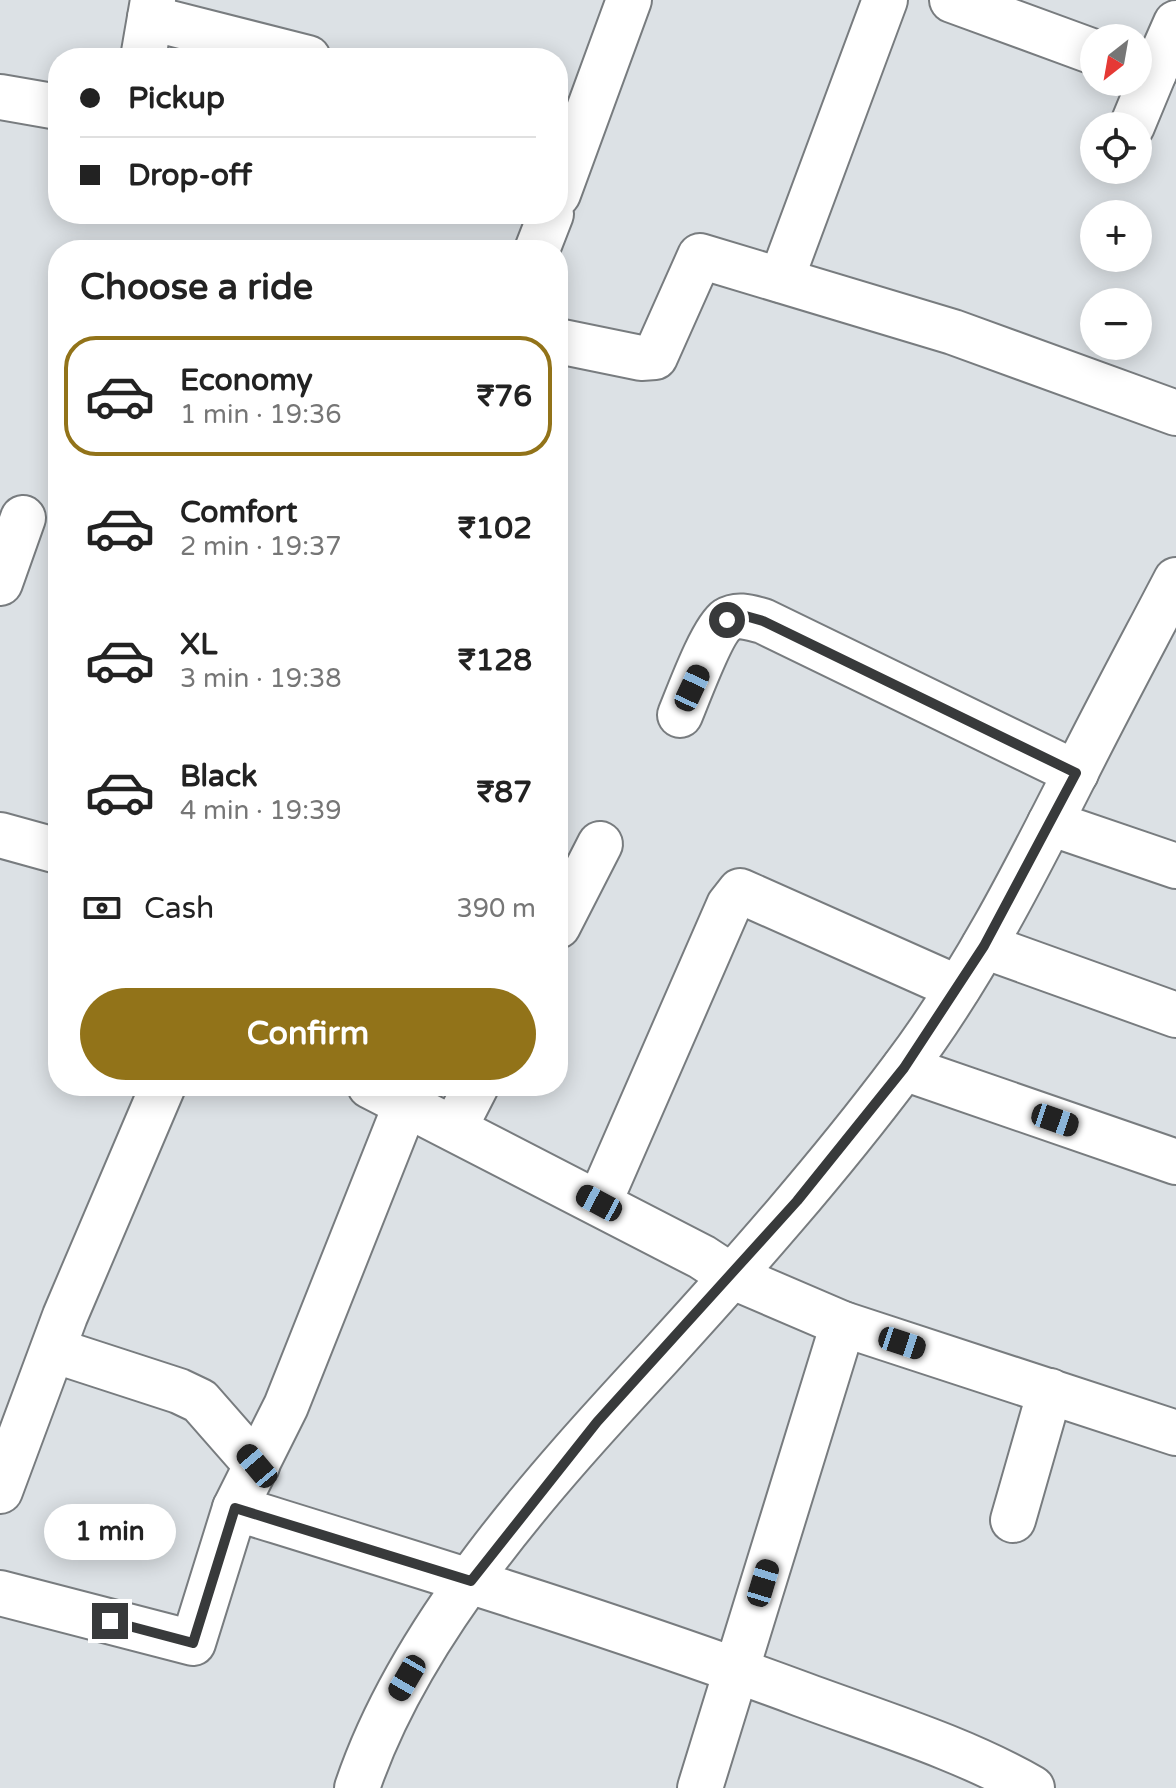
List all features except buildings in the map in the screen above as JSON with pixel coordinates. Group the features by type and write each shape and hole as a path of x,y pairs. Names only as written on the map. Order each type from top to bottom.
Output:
{"street":[{"path":"568,167 629,0"},
{"path":"781,280 885,0"},
{"path":"952,0 1080,47"},
{"path":"1152,61 1176,23"},
{"path":"149,25 260,48"},
{"path":"0,97 48,105"},
{"path":"568,343 641,358 655,357 700,256 953,332 1176,413"},
{"path":"0,583 27,519"},
{"path":"357,1788 385,1717 418,1659 471,1581 597,1422 797,1201 904,1068 984,946 1176,580"},
{"path":"680,715 717,632 727,620 742,615 763,621 1076,773"},
{"path":"1050,823 1176,866"},
{"path":"0,835 48,848"},
{"path":"568,906 600,844"},
{"path":"599,1203 729,905 740,891 958,988"},
{"path":"984,946 1176,1015"},
{"path":"904,1068 1176,1162"},
{"path":"0,1491 53,1350 159,1096"},
{"path":"0,1593 193,1643 235,1508 301,1371 388,1096"},
{"path":"390,1096 702,1257 731,1276 843,1324 1176,1433"},
{"path":"455,1127 471,1096"},
{"path":"700,1788 843,1324"},
{"path":"53,1350 179,1391 200,1401 257,1466"},
{"path":"1013,1520 1050,1391"},
{"path":"235,1508 471,1581 737,1670 990,1764 1032,1788"}],"route":[{"path":"110,1621 193,1643 235,1508 471,1581 597,1422 797,1201 904,1068 984,946 1076,773 763,621 742,615 727,620"}]}
